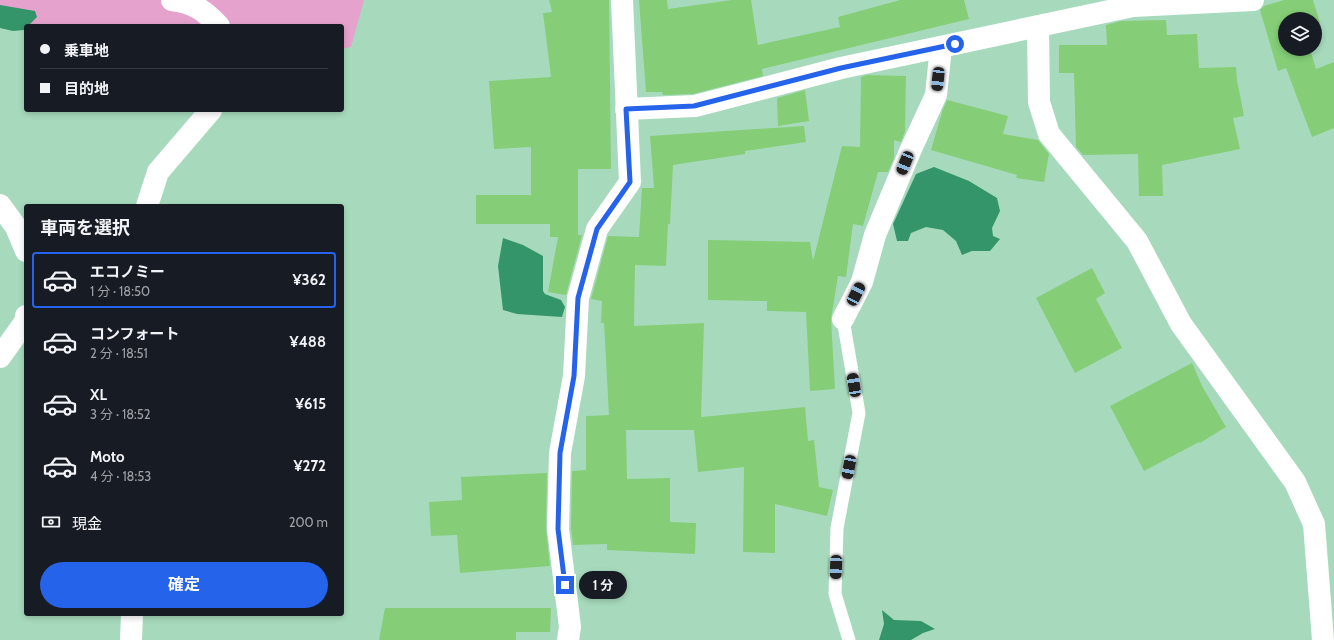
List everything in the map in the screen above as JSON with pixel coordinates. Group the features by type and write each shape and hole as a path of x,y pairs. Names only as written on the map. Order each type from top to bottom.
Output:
{"street":[{"path":"172,0 188,2 206,13 217,24"},
{"path":"568,640 570,627 558,529 560,453 574,376 578,298 597,229 630,182 622,0"},
{"path":"626,109 694,106 841,68 1133,6 1254,0"},
{"path":"1038,27 1039,102 1049,134 1137,241 1181,324 1295,482 1314,524 1323,640"},
{"path":"843,319 862,282 876,235 911,149 936,95 941,47"},
{"path":"148,204 158,172 209,112"},
{"path":"0,205 16,227 24,246"},
{"path":"0,357 24,323"},
{"path":"131,640 132,616"}],"lane":[{"path":"843,319 859,414 837,528 835,594 849,640"}],"shaded area":[{"path":"0,0 364,0 351,47 344,49 344,24 25,24 17,21 0,28"},
{"path":"0,5 35,11 37,17 30,24 24,24 24,30 13,31 0,28"},
{"path":"934,167 969,181 997,198 1000,211 992,228 993,236 1000,239 990,251 972,251 962,255 956,241 943,230 926,227 911,233 908,241 897,241 893,224 916,174"},
{"path":"503,238 523,245 543,256 543,291 545,294 561,300 565,307 562,317 517,314 503,310 498,266"},
{"path":"882,610 894,620 921,621 935,629 923,633 911,640 879,640 884,624"}],"building":[{"path":"549,0 609,0 611,169 578,169 578,235 582,235 566,295 548,292 558,237 550,237 550,224 476,224 476,195 531,195 531,147 494,149 489,81 551,77 543,13 552,12"},
{"path":"639,0 667,0 668,9 732,0 751,0 758,45 840,27 838,17 900,0 964,0 969,19 762,69 763,76 693,94 663,95 662,92 646,92"},
{"path":"1284,0 1313,0 1317,12 1278,12 1278,56 1312,56 1316,69 1334,62 1334,128 1312,137 1286,68 1278,71 1260,10 1264,6"},
{"path":"1166,20 1167,35 1197,34 1199,68 1236,67 1244,116 1233,118 1240,149 1162,165 1163,196 1139,196 1138,154 1083,155 1076,147 1074,73 1059,73 1059,45 1107,45 1106,25 1121,21"},
{"path":"867,75 906,76 905,131 901,142 894,140 894,158 888,172 878,172 863,226 853,224 846,277 838,276 831,319 835,389 810,391 806,312 767,311 767,301 708,300 708,240 810,242 813,261 842,146 860,147 861,77"},
{"path":"805,90 809,121 778,126 777,98"},
{"path":"947,100 1008,116 1003,134 1038,140 1049,154 1044,182 1016,178 1017,175 931,150"},
{"path":"804,126 806,142 745,151 745,154 673,165 666,266 635,265 634,326 704,323 701,417 805,407 808,441 814,440 819,487 833,490 827,516 775,504 775,553 743,552 744,467 698,472 694,430 626,430 627,479 670,478 670,522 696,523 695,554 607,550 607,544 573,545 571,528 572,471 586,470 586,416 609,415 604,323 601,323 602,301 591,299 608,236 639,237 642,188 654,188 650,136"},
{"path":"1092,268 1105,293 1096,299 1122,348 1075,373 1036,298"},
{"path":"1192,363 1202,386 1226,427 1200,443 1199,442 1144,471 1110,406"},
{"path":"547,473 546,529 550,566 460,573 457,535 431,536 429,502 462,500 461,477"},
{"path":"385,608 551,608 550,632 516,632 516,640 379,640"}],"route":[{"path":"565,585 558,529 560,453 574,376 578,298 597,229 630,182 626,109 694,106 841,68 955,44"}]}
